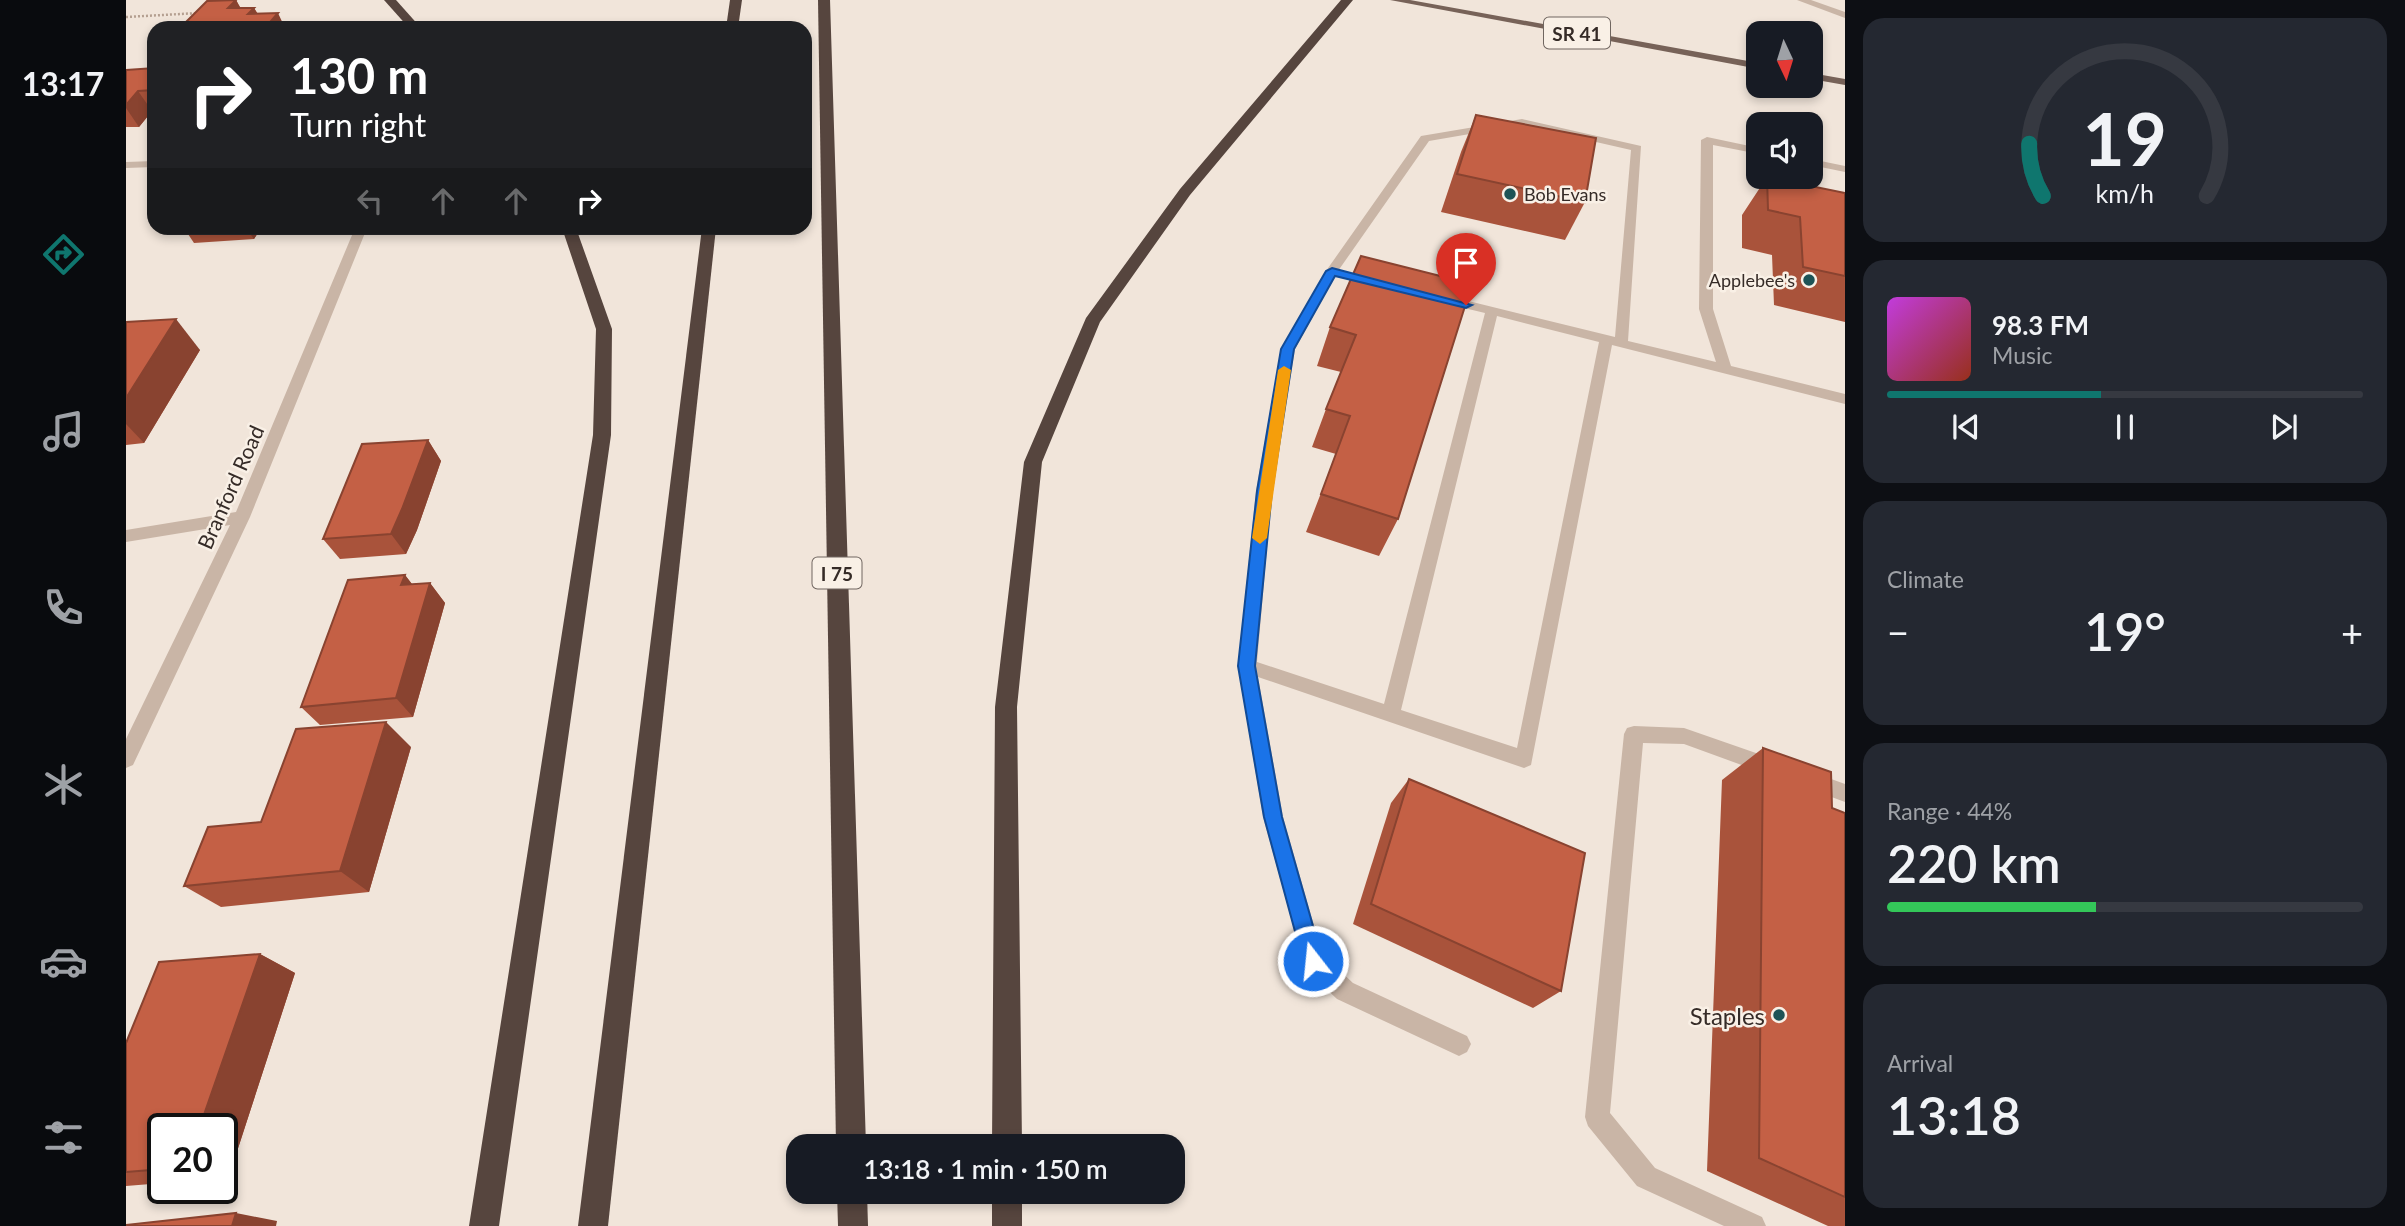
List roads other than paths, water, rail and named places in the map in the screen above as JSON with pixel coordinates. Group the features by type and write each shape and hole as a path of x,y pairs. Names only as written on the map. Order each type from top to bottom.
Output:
{"highway":[{"path":"390,0 409,21"},
{"path":"734,21 736,0"},
{"name":"I 75","path":"824,0 851,1134"},
{"path":"1007,1134 1006,707 1034,462 1092,321 1185,192 1347,0"},
{"path":"484,1226 602,435 604,329 571,235"},
{"path":"593,1226 708,235"},
{"path":"852,1204 853,1226"},
{"path":"1007,1204 1007,1226"}],"main road":[{"name":"SR 41","path":"1395,0 1746,64"},
{"path":"1824,78 1845,82"}],"street":[{"path":"1802,0 1845,15"},
{"path":"1247,666 1524,759 1614,341 1637,148 1522,122 1424,138 1288,349 1264,491 1247,666 1273,817 1313,961 1345,991 1459,1044"},
{"path":"1726,369 1706,309 1707,140 1746,148"},
{"path":"126,165 147,164"},
{"path":"1823,164 1845,169"},
{"name":"Branford Road","path":"126,759 242,517 359,235"},
{"path":"1426,295 1845,399"},
{"path":"1391,715 1492,311"},
{"path":"126,536 242,517"},
{"path":"1754,1226 1646,1177 1597,1117 1634,734 1684,736 1845,793"}],"place":[{"name":"Bob Evans","path":"1510,194"},
{"name":"Applebee's","path":"1809,280"},
{"name":"Staples","path":"1779,1015"}]}
